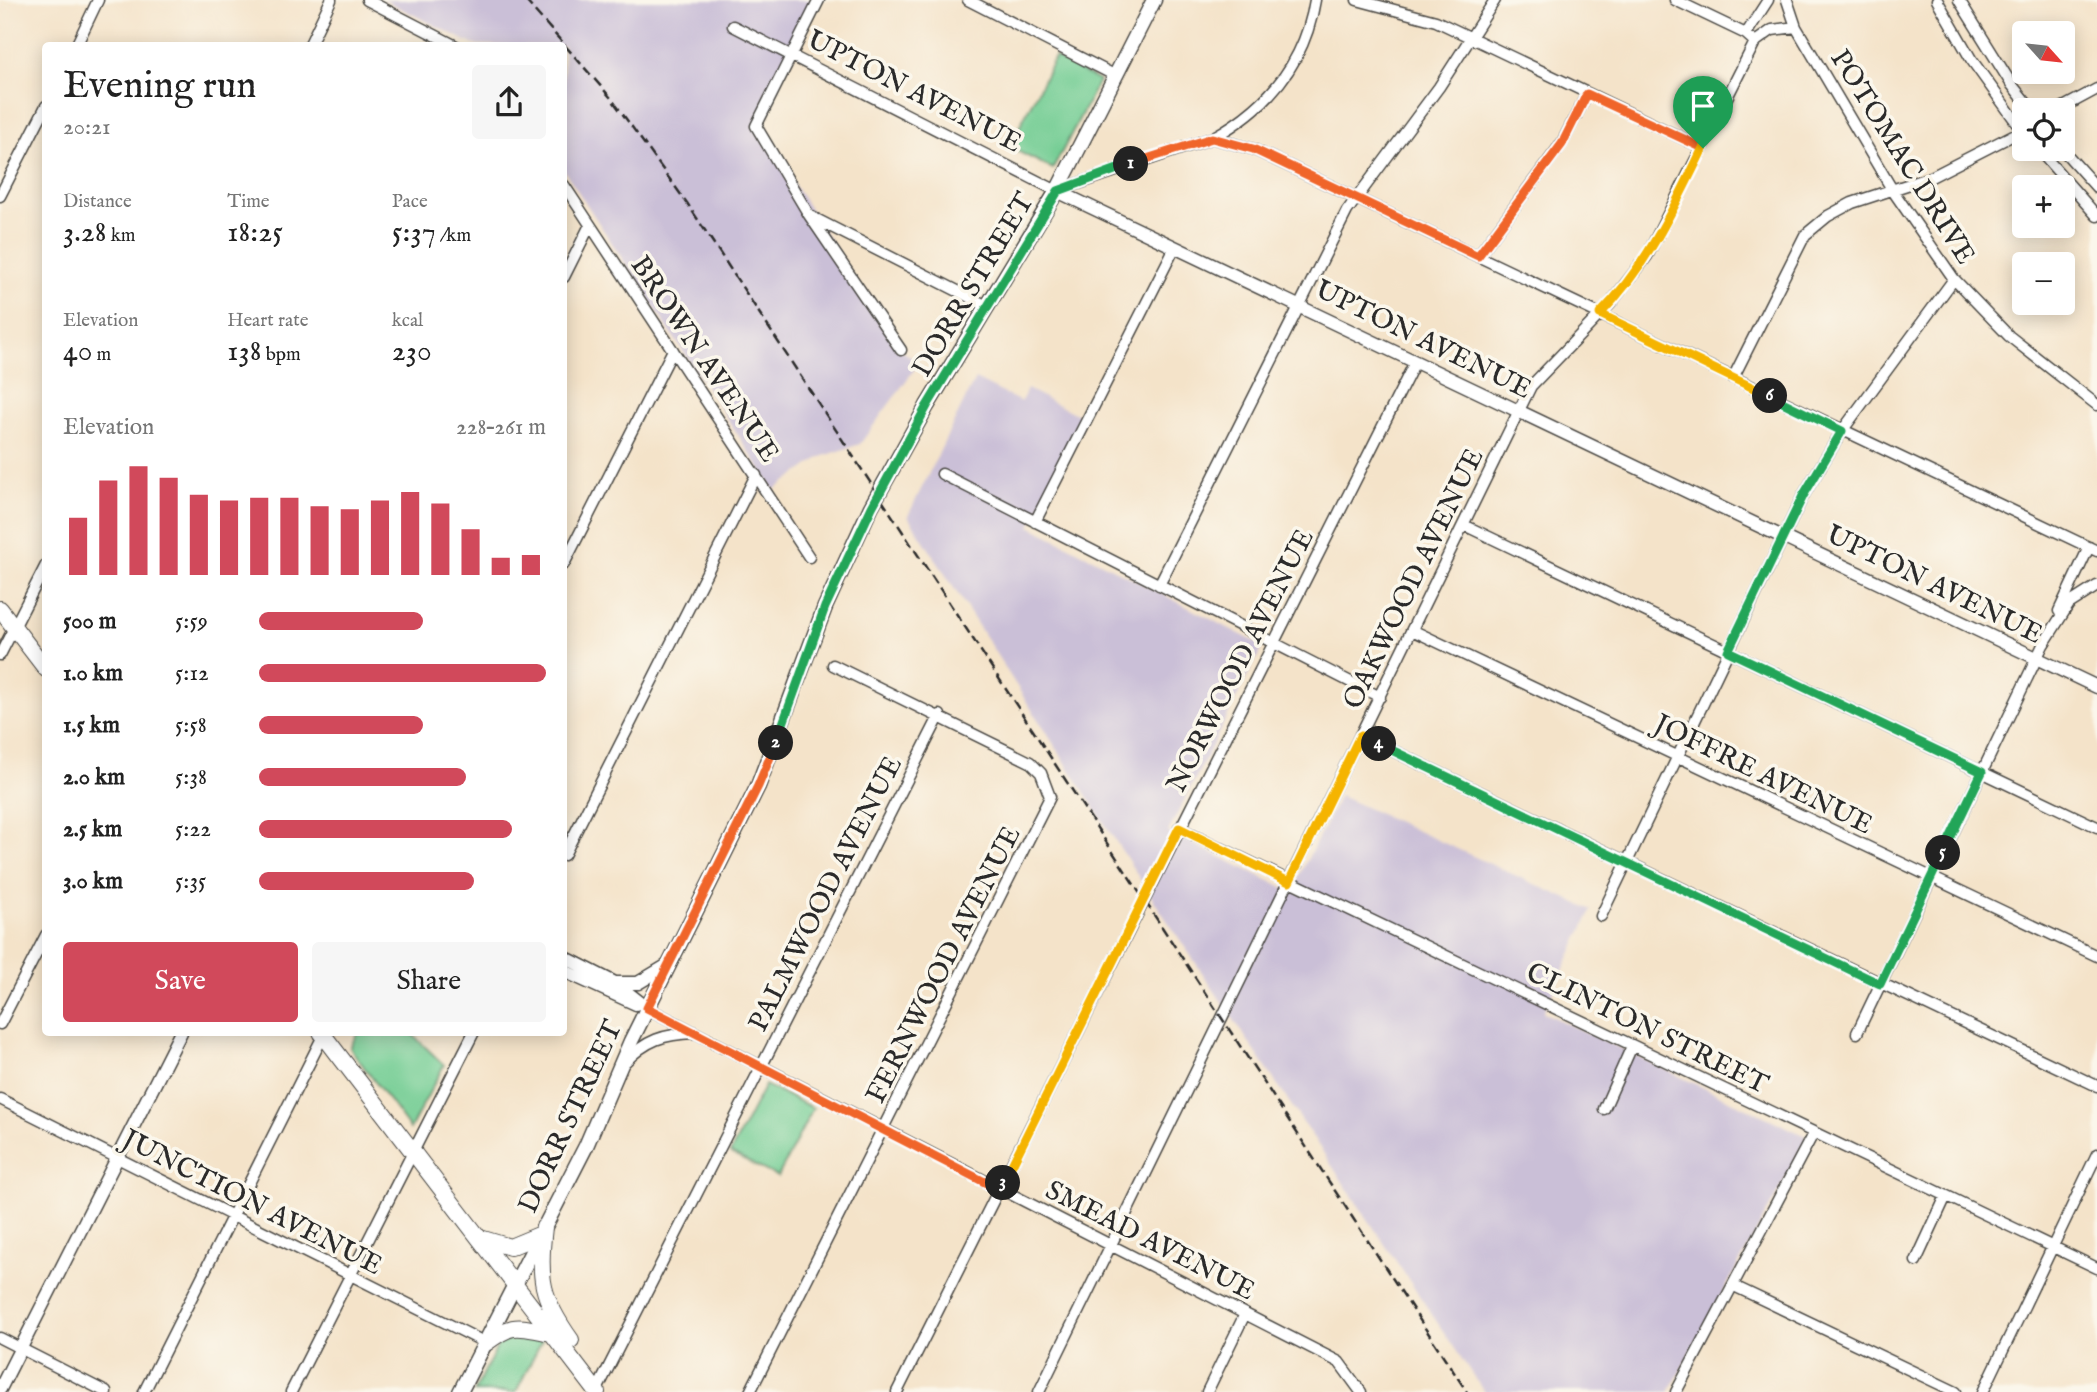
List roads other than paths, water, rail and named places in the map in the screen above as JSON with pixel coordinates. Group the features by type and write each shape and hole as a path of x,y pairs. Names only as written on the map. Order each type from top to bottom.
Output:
{"main road":[{"name":"DORR STREET","path":"460,1392 586,1146 647,1008 758,786 825,607 852,546 927,406 1058,191 1154,0"},
{"path":"0,609 42,664"},
{"path":"325,1036 595,1390"},
{"path":"476,1236 510,1247 541,1231 540,1268 545,1297 551,1312 577,1350 595,1390"},
{"path":"486,1343 499,1333 520,1325 553,1333"}],"street":[{"path":"78,42 98,0"},
{"path":"311,42 331,0"},
{"path":"367,0 448,42"},
{"path":"819,0 756,126 809,215 901,350"},
{"path":"968,0 1116,76"},
{"path":"1058,191 1212,138 1244,118 1278,87 1302,46 1315,0"},
{"path":"1357,0 1394,7 1472,37 1703,148"},
{"path":"1159,585 1354,198 1439,87 1494,0"},
{"path":"1675,0 1746,34 1755,42 1772,30 1796,27"},
{"path":"1746,34 1768,0"},
{"name":"POTOMAC DRIVE","path":"1787,0 1796,27 1893,191 1954,279 2009,336 2097,405"},
{"path":"1937,0 1971,59 2012,115"},
{"path":"1959,0 2022,98"},
{"name":"UPTON AVENUE","path":"733,26 1058,191 2097,687"},
{"name":"OAKWOOD AVENUE","path":"1039,1392 1518,411 1540,374 1625,286 1654,245 1755,42"},
{"path":"2075,101 2097,89"},
{"path":"1478,256 1562,144 1587,94"},
{"path":"0,196 42,114"},
{"path":"1732,378 1805,235 1828,216 1852,203 1893,191 1965,161 2012,137"},
{"path":"1212,138 1253,149 2093,549 2043,645 1857,1033"},
{"path":"2049,161 2097,216"},
{"path":"2073,161 2097,188"},
{"name":"BROWN AVENUE","path":"567,189 809,557"},
{"path":"809,215 989,307"},
{"path":"567,271 590,225"},
{"path":"1035,522 1175,247"},
{"path":"1601,916 1803,496 1842,431 1954,279"},
{"path":"567,558 673,350"},
{"name":"NORWOOD AVENUE","path":"897,1392 1415,362"},
{"path":"942,474 1380,697"},
{"path":"567,849 756,475"},
{"path":"1464,524 2097,827"},
{"path":"0,655 42,573"},
{"path":"2043,645 2069,604 2097,586"},
{"name":"JOFFRE AVENUE","path":"1412,630 2097,956"},
{"path":"833,665 940,715"},
{"name":"FERNWOOD AVENUE","path":"750,1392 1048,803 1049,791 1044,779 1030,762 940,715"},
{"name":"PALMWOOD AVENUE","path":"595,1390 940,715"},
{"path":"1360,736 2097,1086"},
{"name":"CLINTON STREET","path":"1179,828 2097,1268"},
{"path":"0,1024 42,943"},
{"name":"SMEAD AVENUE","path":"567,959 615,983 647,1008"},
{"path":"615,983 638,983 668,965"},
{"name":"SMEAD AVENUE","path":"567,972 647,1008 882,1131 1339,1362 1361,1392"},
{"path":"620,1066 654,1039 671,1034 695,1033"},
{"path":"0,1389 179,1036"},
{"path":"144,1392 322,1036"},
{"path":"291,1392 472,1036"},
{"path":"1604,1109 1632,1046"},
{"name":"JUNCTION AVENUE","path":"0,1099 486,1343"},
{"path":"1676,1392 1814,1132"},
{"path":"1983,1392 2097,1154"},
{"path":"1916,1261 1946,1196"},
{"path":"1734,1286 1956,1392"},
{"path":"1207,1392 1245,1314"},
{"path":"0,1338 106,1392"}],"railway":[{"path":"525,0 562,42"},
{"path":"567,48 611,98 687,203 1467,1392"}]}
